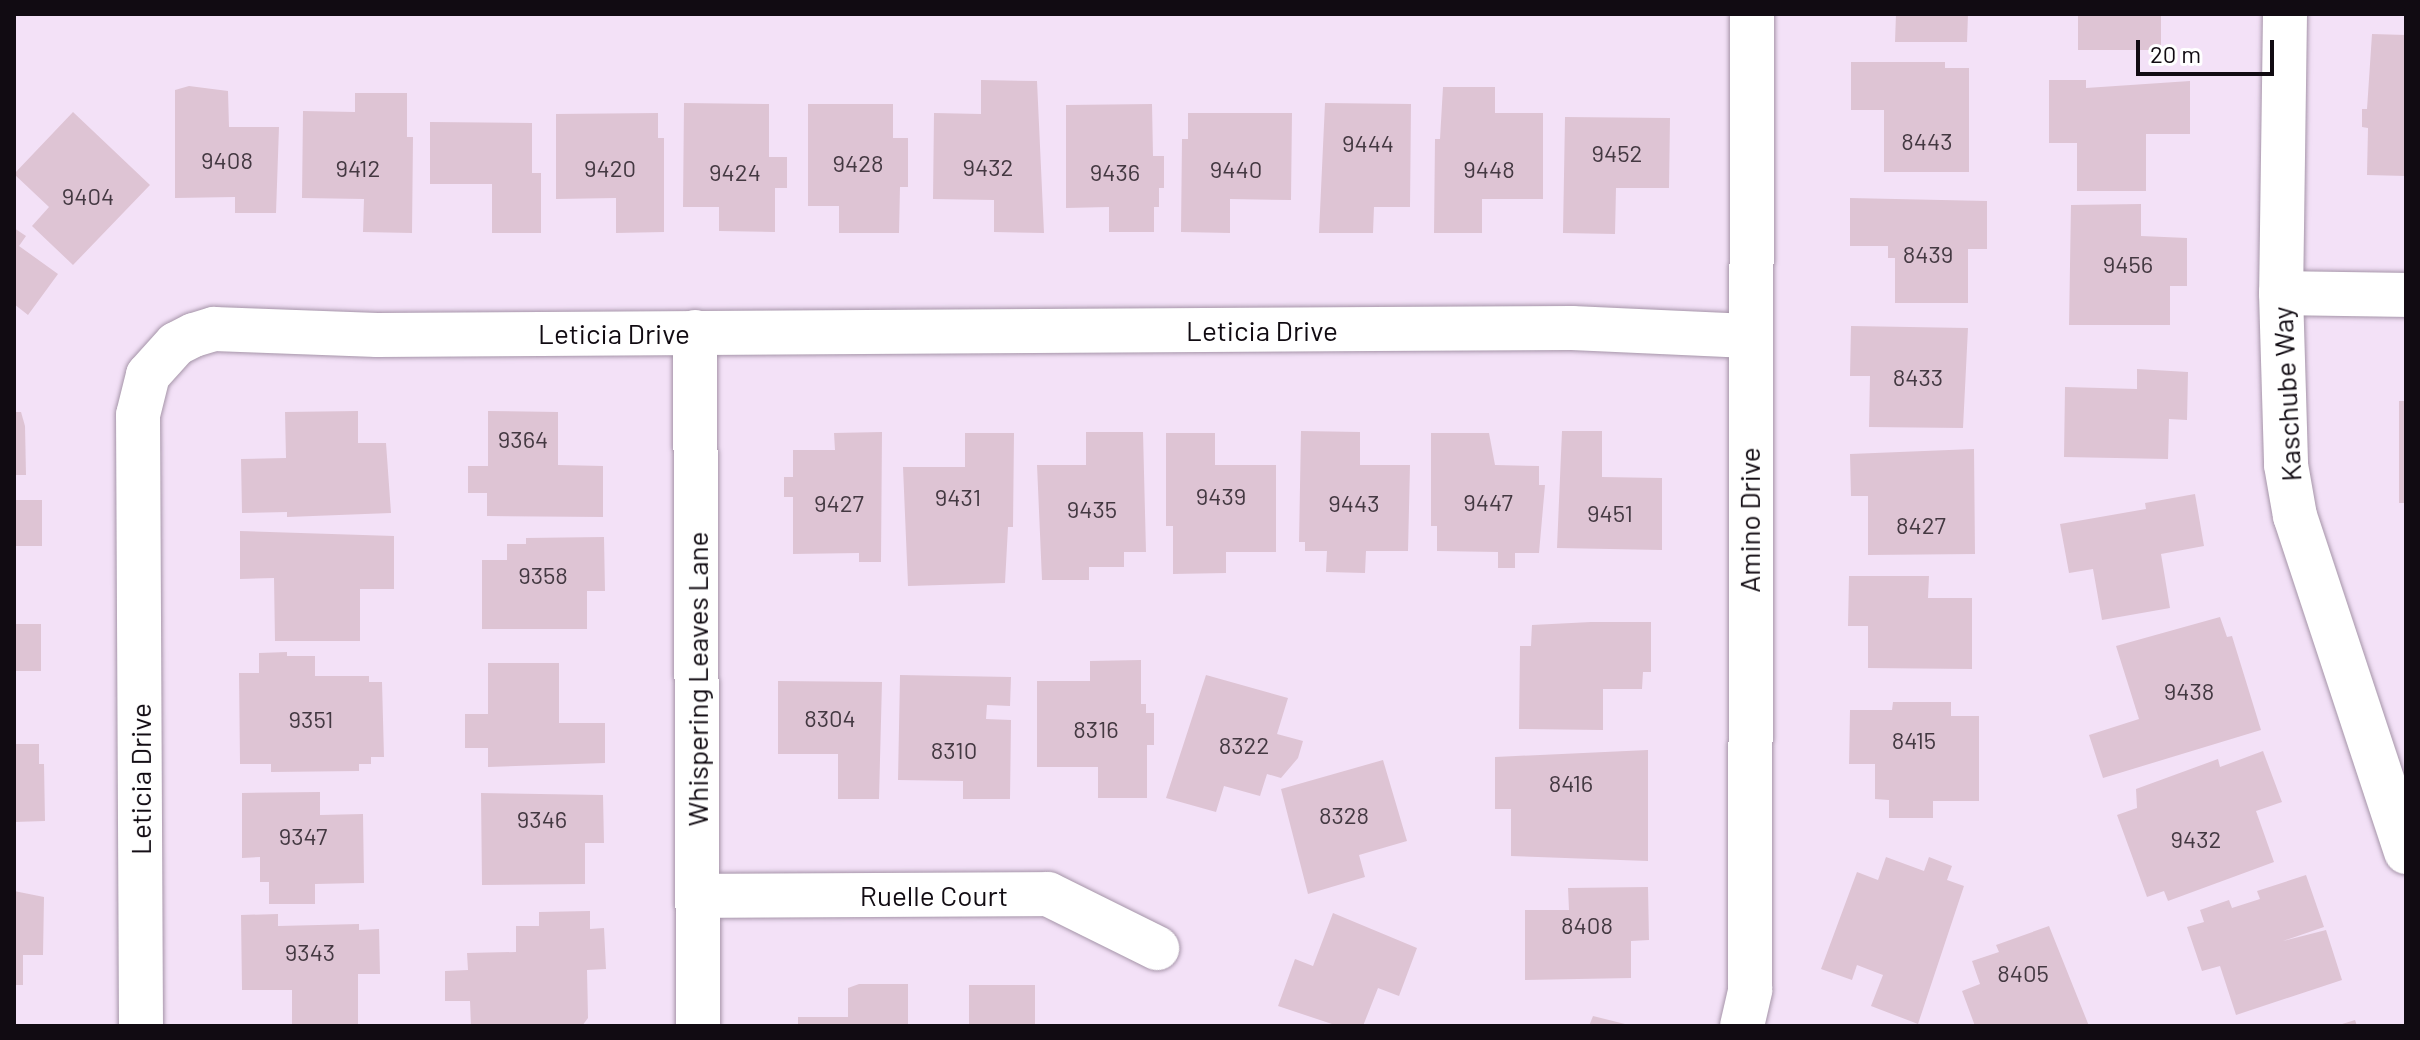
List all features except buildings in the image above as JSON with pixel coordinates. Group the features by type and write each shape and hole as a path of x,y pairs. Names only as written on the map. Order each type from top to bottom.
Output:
{"street":[{"name":"Amino Drive","path":"1742,1026 1750,990 1752,14"},
{"name":"Kaschube Way","path":"2285,14 2281,293 2286,465 2295,516 2406,852"},
{"path":"2281,293 2406,295"},
{"name":"Leticia Drive","path":"141,1026 138,415 148,375 161,358 185,339 214,329 377,335 1572,328 1749,336"},
{"name":"Whispering Leaves Lane","path":"695,332 698,1026"},
{"name":"Ruelle Court","path":"698,896 1048,894 1157,948"}]}
